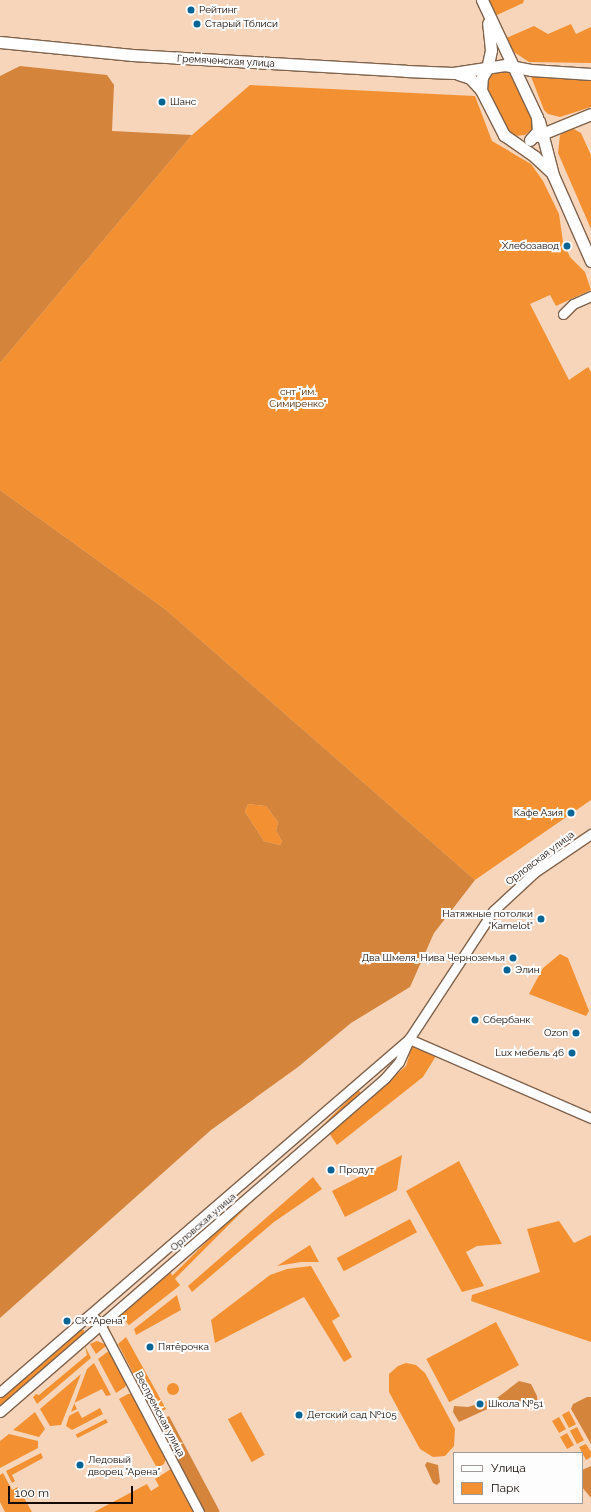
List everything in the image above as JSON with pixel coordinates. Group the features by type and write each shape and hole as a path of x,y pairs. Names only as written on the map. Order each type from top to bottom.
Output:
{"main road":[{"path":"483,3 516,68 537,117 543,132 553,175 591,261"},
{"path":"481,90 482,77 487,69 491,40 483,3"},
{"name":"Гремяченская улица","path":"0,42 172,58 453,73"},
{"path":"453,73 487,69 500,65 516,68 591,74"},
{"path":"453,73 470,78 481,90 500,130 512,142 535,157 553,175"},
{"path":"512,142 530,140 543,132 591,114"},
{"path":"530,140 538,131 537,117"}],"street":[{"path":"563,314 573,304 591,296"},
{"name":"Орловская улица","path":"0,1412 101,1326 385,1078 399,1062 409,1039 493,911 536,872 591,834"},
{"path":"409,1039 591,1118"},
{"name":"Орловская улица","path":"0,1392 409,1039"},
{"name":"Веспремская улица","path":"91,1314 101,1326 199,1512"}],"green space":[{"path":"488,0 524,0 523,3 495,16"},
{"path":"571,24 576,34 591,27 591,63 529,62 511,50 506,38 534,26 548,34"},
{"path":"498,71 510,73 533,120 532,129 525,135 513,136 505,129 488,89 489,76"},
{"path":"530,74 591,77 591,107 560,117 548,114 544,110"},
{"name":"снт \"им. Симиренко\"","path":"250,85 475,96 492,141 531,164 543,181 559,214 563,242 570,257 585,272 591,290 556,306 550,295 530,304 569,380 588,367 591,372 591,800 475,880 165,609 0,490 0,363 192,135"},
{"path":"572,128 581,133 591,155 591,229 558,153 560,135"},
{"path":"248,804 266,806 278,822 276,831 282,841 280,845 264,841 245,812"},
{"path":"560,954 568,958 589,1011 586,1016 529,994 543,968"},
{"path":"412,1046 436,1056 423,1077 337,1145 329,1133 406,1066"},
{"path":"358,1090 361,1093 132,1322 129,1319"},
{"path":"402,1155 397,1190 345,1217 332,1191"},
{"path":"459,1161 502,1244 477,1246 466,1252 484,1286 462,1292 406,1191"},
{"path":"313,1177 322,1189 274,1222 192,1292 188,1286"},
{"path":"410,1219 417,1232 344,1271 337,1258"},
{"path":"559,1221 574,1243 591,1235 591,1342 471,1301 472,1295 540,1272 527,1229"},
{"path":"310,1245 319,1262 301,1262 277,1266"},
{"path":"311,1266 340,1316 332,1321 352,1357 344,1362 304,1297 215,1343 211,1320 270,1275 287,1269"},
{"path":"169,1271 180,1285 129,1325 118,1311"},
{"path":"177,1295 181,1310 136,1335 134,1329"},
{"path":"496,1322 519,1365 449,1402 426,1359"},
{"path":"80,1330 84,1330 84,1333 0,1406 0,1399"},
{"path":"126,1337 166,1409 155,1415 118,1344"},
{"path":"97,1341 107,1345 96,1354 90,1344"},
{"path":"85,1346 91,1358 37,1404 33,1397 36,1394 39,1395 87,1355"},
{"path":"110,1350 127,1383 125,1387 116,1393 98,1359"},
{"path":"94,1363 111,1395 106,1396 102,1389 74,1403 87,1369"},
{"path":"406,1363 416,1365 425,1373 455,1429 454,1446 445,1456 433,1457 420,1449 389,1392 389,1374 398,1366"},
{"path":"81,1374 61,1425 50,1426 40,1409"},
{"path":"173,1383 177,1385 179,1389 177,1393 173,1395 169,1393 167,1389 169,1385"},
{"path":"128,1394 132,1394 166,1457 164,1464 157,1468 119,1399"},
{"path":"74,1403 77,1409 71,1412"},
{"path":"100,1408 103,1414 72,1430 66,1426 69,1416 78,1411 82,1418"},
{"path":"569,1411 576,1424 569,1428 562,1415"},
{"path":"35,1412 45,1429 39,1437 13,1430"},
{"path":"241,1412 265,1455 252,1462 228,1419"},
{"path":"559,1417 566,1429 559,1433 552,1421"},
{"path":"106,1419 108,1423 78,1438 76,1434"},
{"path":"577,1427 584,1440 577,1444 570,1431"},
{"path":"567,1433 574,1445 567,1449 560,1437"},
{"path":"9,1434 38,1441 38,1448 0,1468 0,1441"},
{"path":"586,1444 591,1452 591,1457 586,1460 579,1447"},
{"path":"41,1453 43,1458 12,1475 15,1481 12,1483 6,1471"},
{"path":"171,1469 194,1512 94,1512 147,1484 151,1491 159,1486 155,1479"},
{"path":"3,1473 12,1490 18,1487 32,1512 5,1512 0,1502 0,1475"}],"shaded area":[{"path":"20,66 107,75 114,85 112,131 192,135 0,363 0,76"},
{"path":"0,490 165,609 475,880 434,933 410,987 351,1023 298,1067 211,1130 0,1318","holes":["248,804 266,806 278,822 276,831 282,841 280,845 264,841 245,812"]},
{"path":"519,1381 531,1384 537,1396 538,1407 535,1408 525,1401 520,1401 509,1408 501,1405 494,1406 459,1422 453,1412 454,1406 468,1407 497,1398"},
{"path":"587,1397 591,1397 591,1444 571,1409 573,1404"},
{"path":"169,1416 220,1511 205,1512 158,1422"},
{"path":"427,1462 438,1465 440,1482 437,1485 433,1483 425,1465"},
{"path":"591,1466 591,1498 583,1488 583,1470"}],"place":[{"name":"Рейтинг","path":"191,10"},
{"name":"Старый Тблиси","path":"197,24"},
{"name":"Шанс","path":"162,102"},
{"name":"Хлебозавод","path":"567,246"},
{"name":"Кафе Азия","path":"571,813"},
{"name":"Натяжные потолки \"Kamelot\"","path":"541,919"},
{"name":"Два Шмеля, Нива Черноземья","path":"513,958"},
{"name":"Элин","path":"507,970"},
{"name":"Сбербанк","path":"475,1020"},
{"name":"Ozon","path":"576,1033"},
{"name":"Lux мебель 46","path":"572,1053"},
{"name":"Продут","path":"331,1170"},
{"name":"СК \"Арена\"","path":"67,1321"},
{"name":"Пятёрочка","path":"150,1347"},
{"name":"Школа №51","path":"480,1404"},
{"name":"Детский сад №105","path":"299,1415"},
{"name":"Ледовый дворец \"Арена\"","path":"80,1465"}]}
